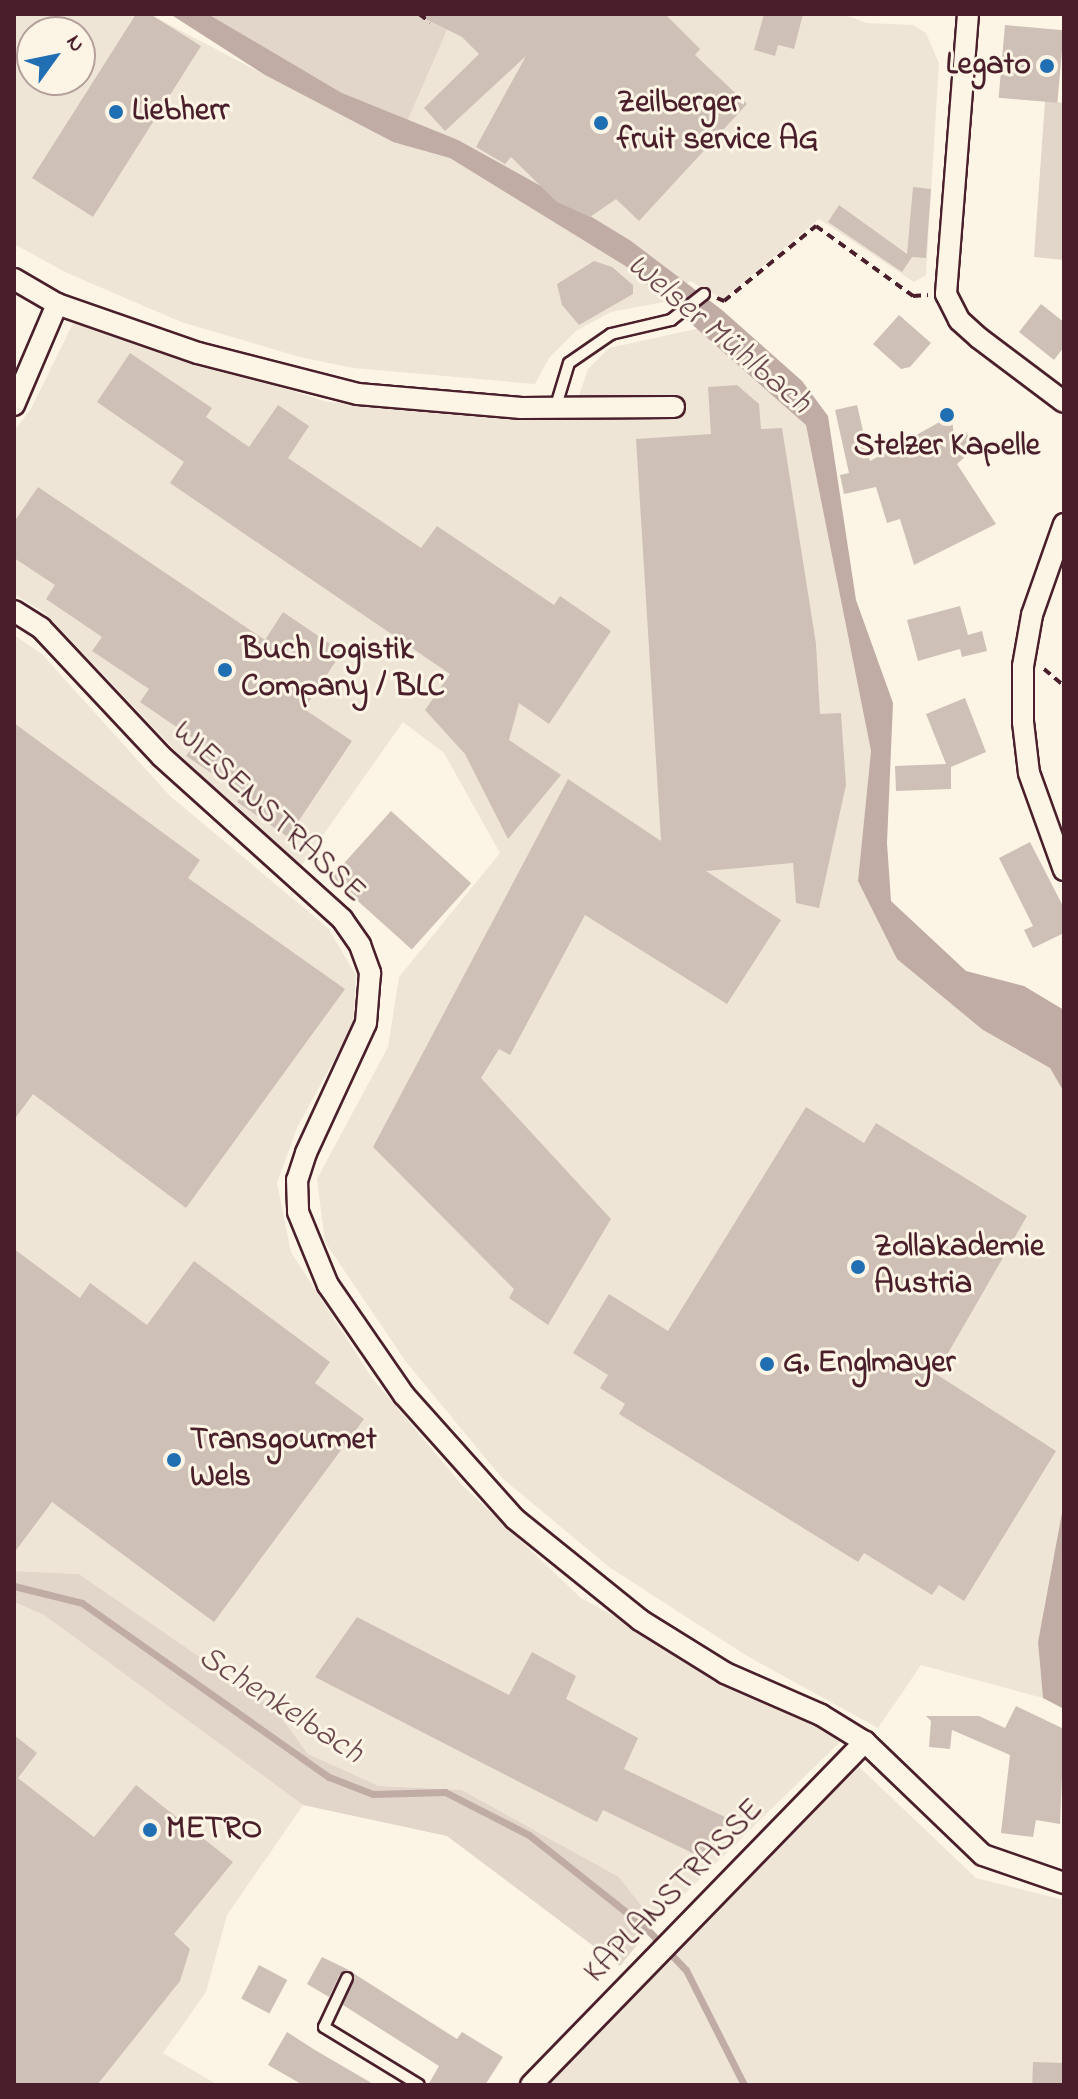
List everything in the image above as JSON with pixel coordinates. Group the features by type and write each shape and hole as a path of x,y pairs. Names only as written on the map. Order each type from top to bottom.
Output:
{"street":[{"path":"968,14 946,294 959,320 1064,402"},
{"path":"14,279 57,304 198,353 358,394 555,409 674,407"},
{"path":"14,405 57,304"},
{"path":"1064,524 1032,615 1023,666 1023,722 1029,773 1064,870"},
{"name":"WIESENSTRASSE","path":"14,611 41,628 161,756 342,919 360,945 370,973 366,1023 306,1153 297,1180 298,1212 328,1285 404,1395 515,1519 640,1620 725,1673 821,1715 865,1742 983,1855 1064,1883"},
{"name":"KAPLANSTRASSE","path":"531,2085 865,1742"}],"lane":[{"path":"555,409 569,363 611,334 681,314 704,294"},
{"path":"347,1978 324,2027 419,2085"}],"path":[{"path":"419,14 430,22"},
{"path":"704,294 724,301 816,226 913,296 946,294"}],"shaded area":[{"path":"14,14 149,14 393,142 458,140 407,122 454,14 842,14 867,23 913,25 926,33 939,63 926,275 914,282 819,219 723,299 690,281 669,301 611,312 576,331 549,358 535,384 353,368 300,357 181,322 67,273 14,244"},
{"path":"208,14 454,14 407,122 342,93"},
{"path":"1045,101 1064,103 1064,260 1034,257"},
{"name":"G. Englmayer","path":"73,323 328,402 571,419 588,369 609,348 700,328 806,425 871,751 858,881 983,1030 1050,1068 1064,1092 1064,1502 1038,1642 1043,1698 921,1665 878,1728 747,1656 609,1567 502,1478 406,1362 325,1242 317,1179 388,1047 399,977 500,853 444,753 403,722 302,865 225,803 45,613 14,594 14,431 31,409"},
{"path":"14,635 42,654 170,796 328,928 356,975 353,1025 297,1128 277,1183 291,1252 372,1378 462,1485 581,1598 841,1741 655,1923 619,1877 462,1790 379,1786 308,1754 273,1708 79,1574 14,1571"},
{"path":"14,1571 79,1574 274,1708 308,1754 379,1786 462,1790 619,1877 655,1923 620,1966 447,1836 303,1805 44,1615 14,1602"},
{"name":"METRO","path":"14,1602 44,1615 303,1805 227,1915 206,1992 163,2053 218,2085 14,2085"},
{"path":"854,1762 976,1878 1064,1900 1064,2085 535,2085 636,1993"}],"water":[{"name":"Welser Mühlbach","path":"170,14 208,14 342,93 458,140 541,186 631,241 722,310 802,381 828,416 856,600 893,703 887,843 891,901 966,971 1024,986 1064,1010 1064,1092 1050,1068 983,1030 897,959 858,881 871,751 806,425 627,267 450,158 393,142 265,75"},
{"path":"1064,1502 1064,1709 1043,1698 1038,1642"}],"building":[{"name":"Liebherr","path":"136,14 150,14 201,46 93,217 32,178 84,96 96,96 96,77"},
{"name":"Zeilberger fruit service AG","path":"416,14 665,14 700,49 695,55 747,104 639,221 616,199 590,217 557,202 511,157 505,164 476,147 526,56 445,131 424,108 479,54 462,37"},
{"path":"764,14 803,14 794,49 778,45 775,56 754,50"},
{"path":"1005,25 1064,30 1057,103 999,98"},
{"path":"913,187 931,189 926,258 912,257 902,272 828,222 839,205 907,254"},
{"path":"594,261 612,267 633,285 633,294 579,325 562,305 557,284"},
{"path":"1041,304 1064,322 1064,347 1054,360 1019,332"},
{"path":"899,315 931,343 910,367 901,369 873,344"},
{"path":"130,353 212,408 206,417 249,447 278,405 309,426 288,458 421,548 437,526 554,605 560,596 611,631 549,724 519,703 509,740 561,775 508,839 465,754 425,710 450,674 170,483 184,462 97,402"},
{"path":"737,385 759,404 761,429 782,428 816,644 820,714 841,713 846,785 819,908 796,903 793,863 706,871 781,920 727,1004 585,915 510,1055 499,1049 481,1078 611,1219 548,1325 509,1298 514,1289 373,1147 568,779 661,841 636,439 711,434 708,387"},
{"path":"857,405 870,461 952,415 954,440 964,431 977,446 957,464 996,524 914,565 900,519 887,523 876,487 844,494 840,475 849,473 835,410"},
{"name":"Buch Logistik Company / BLC","path":"38,487 265,640 283,612 342,652 304,709 352,741 288,837 237,802 243,794 186,756 197,741 140,702 149,689 92,651 102,637 46,599 55,585 14,558 14,522"},
{"path":"960,606 968,635 982,631 987,651 962,657 960,649 918,661 907,620"},
{"path":"965,698 986,752 951,767 951,789 896,791 895,766 946,764 926,714"},
{"path":"14,723 200,860 188,878 345,989 186,1208 33,1094 14,1120"},
{"path":"391,811 471,883 412,949 331,877"},
{"path":"1030,842 1064,908 1064,933 1033,948 1024,930 1033,926 999,858"},
{"name":"G. Englmayer","path":"806,1107 864,1143 876,1123 1027,1216 936,1374 1056,1451 964,1601 939,1585 932,1595 864,1553 858,1562 619,1414 625,1404 600,1388 608,1375 573,1353 609,1294 668,1331"},
{"name":"Transgourmet Wels","path":"14,1249 80,1298 90,1283 147,1325 194,1261 330,1362 315,1383 364,1419 214,1622 52,1502 14,1553"},
{"path":"357,1617 509,1695 532,1652 576,1676 566,1699 638,1738 624,1769 727,1818 707,1860 603,1810 597,1822 315,1677"},
{"path":"1016,1706 1064,1729 1060,1824 1036,1820 1033,1837 1001,1833 1010,1755 952,1730 950,1749 929,1747 931,1721 926,1716 979,1716 1005,1728"},
{"path":"14,1735 37,1753 18,1778 94,1837 136,1785 233,1862 174,1934 190,1949 180,1981 97,2085 14,2085"},
{"path":"322,1957 349,1970 340,1974 329,1997 307,1984"},
{"path":"259,1965 287,1980 269,2014 241,1999"},
{"path":"353,1973 457,2039 462,2032 503,2057 485,2085 428,2085 439,2066 343,2005"},
{"path":"287,2032 375,2085 303,2085 268,2065"},
{"path":"1033,2062 1064,2063 1063,2085 1032,2085"}],"waterway":[{"name":"Schenkelbach","path":"14,1586 82,1603 329,1777 373,1794 445,1792 529,1835 645,1927 686,1970 744,2085"}],"place":[{"name":"Legato","path":"1047,66"},
{"name":"Liebherr","path":"116,112"},
{"name":"Zeilberger fruit service AG","path":"601,123"},
{"name":"Stelzer Kapelle","path":"947,415"},
{"name":"Buch Logistik Company / BLC","path":"225,670"},
{"name":"Zollakademie Austria","path":"858,1267"},
{"name":"G. Englmayer","path":"767,1364"},
{"name":"Transgourmet Wels","path":"174,1460"},
{"name":"METRO","path":"150,1830"}]}
